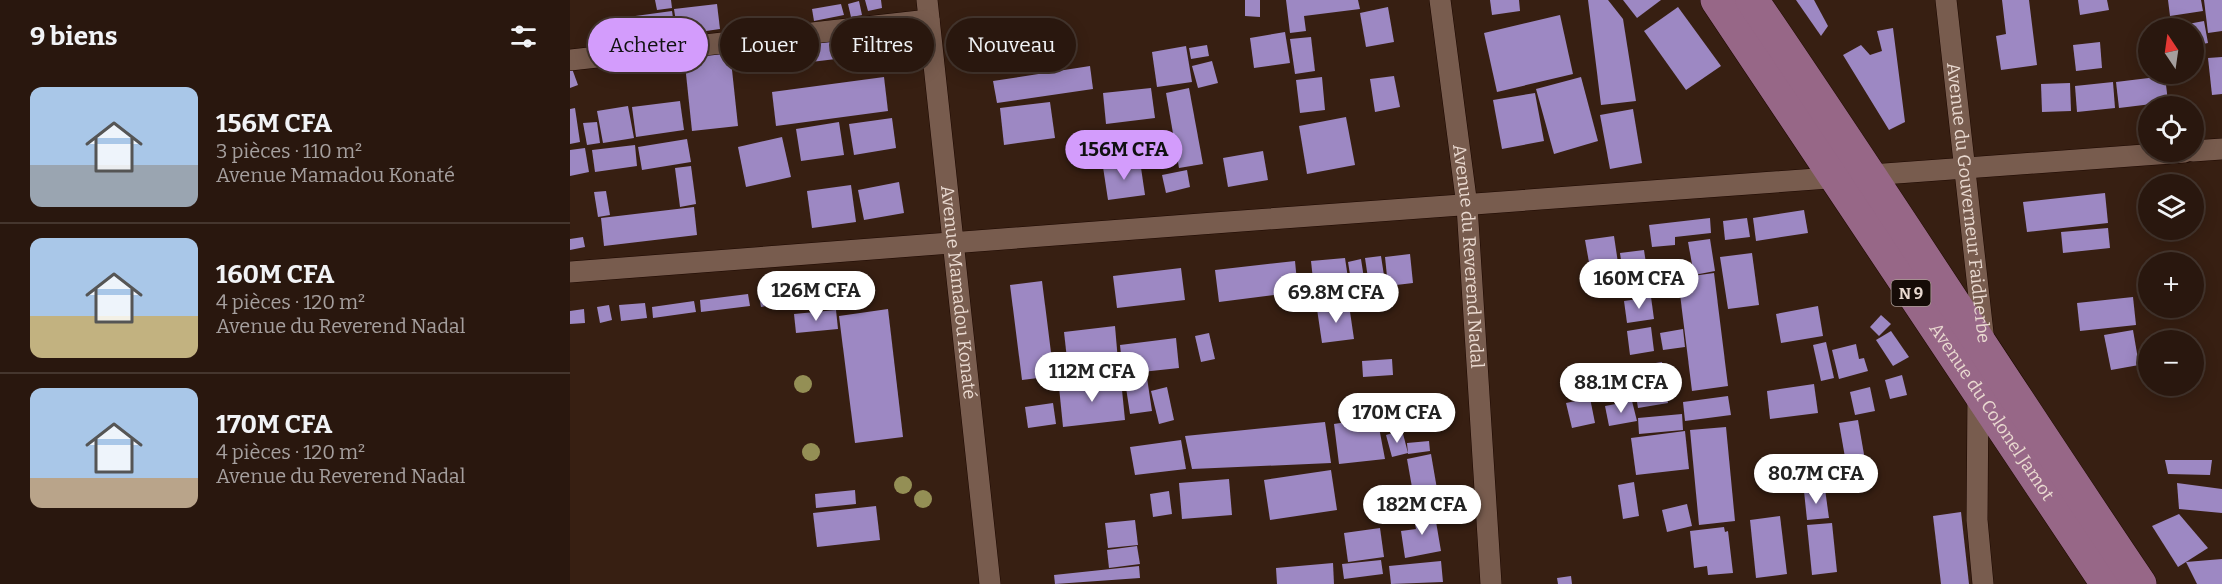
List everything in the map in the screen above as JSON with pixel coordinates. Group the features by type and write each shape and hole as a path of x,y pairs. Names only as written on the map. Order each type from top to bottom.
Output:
{"main road":[{"name":"Avenue du Colonel Jamot","path":"1717,0 2107,584"},
{"name":"Avenue du Colonel Jamot","path":"1752,0 1873,177 1986,355 2140,584"}],"street":[{"name":"Avenue du Reverend Nadal","path":"1440,0 1467,206 1491,584"},
{"name":"Avenue du Gouverneur Faidherbe","path":"1946,0 1986,355 1978,393 1977,520 1983,584"},
{"path":"570,60 928,10"},
{"name":"Avenue Mamadou Konaté","path":"928,10 951,241 990,584"},
{"path":"2204,150 2222,148"},
{"path":"570,272 951,241 1836,180 2138,156"}],"building":[{"path":"655,0 671,0 672,8 657,10"},
{"path":"865,0 881,0 882,8 868,11"},
{"path":"1245,0 1260,0 1260,17 1245,16"},
{"path":"1286,0 1358,0 1360,9 1304,16 1306,31 1290,33"},
{"path":"1490,0 1519,0 1520,11 1492,15"},
{"path":"1588,0 1608,0 1623,19 1636,101 1601,105"},
{"path":"1623,0 1661,0 1637,18"},
{"path":"1796,0 1814,0 1828,26 1821,36"},
{"path":"2002,0 2029,0 2037,65 2001,70 1996,36 2006,34"},
{"path":"2078,0 2107,0 2109,10 2080,15"},
{"path":"2168,0 2201,0 2203,11 2170,16"},
{"path":"2204,0 2222,0 2222,31 2208,33"},
{"path":"859,1 862,15 851,17 848,4"},
{"path":"717,4 720,29 708,31 708,18 675,18 674,9"},
{"path":"841,4 844,15 819,20 819,18 814,18 812,9"},
{"path":"1388,7 1394,42 1366,47 1360,13"},
{"path":"1678,7 1721,66 1686,90 1644,31"},
{"path":"672,11 673,18 628,18"},
{"path":"1560,15 1573,74 1497,92 1484,33"},
{"path":"2204,21 2208,43 2204,44"},
{"path":"1893,28 1905,122 1889,130 1843,55 1861,45 1870,55 1882,51 1877,31"},
{"path":"1285,32 1290,63 1254,68 1250,38"},
{"path":"1311,37 1315,71 1295,74 1290,39"},
{"path":"831,41 831,60 819,61 819,43"},
{"path":"2100,42 2102,68 2076,71 2073,45"},
{"path":"1207,45 1209,56 1191,59 1189,48"},
{"path":"1186,46 1192,82 1157,87 1152,52"},
{"path":"720,52 720,72 732,72 738,126 692,131 686,72 708,72 708,53"},
{"path":"2222,57 2222,94 2212,95 2208,58"},
{"path":"1212,61 1218,83 1198,88 1192,66"},
{"path":"570,63 578,85 570,88"},
{"path":"1090,66 1093,89 997,103 993,81 1051,72 1076,72 1076,68"},
{"path":"1394,76 1400,107 1375,112 1370,79"},
{"path":"884,77 888,111 776,126 772,92"},
{"path":"1322,77 1325,110 1300,113 1296,80"},
{"path":"1581,77 1598,141 1554,154 1536,89"},
{"path":"2138,79 2138,84 2166,84 2167,96 2138,96 2138,106 2119,108 2116,82"},
{"path":"2113,82 2115,108 2077,112 2075,86"},
{"path":"2070,83 2071,111 2042,112 2041,84"},
{"path":"1151,88 1155,118 1106,124 1103,93"},
{"path":"1189,88 1203,164 1179,168 1166,93"},
{"path":"1535,93 1544,141 1502,149 1493,100"},
{"path":"680,101 684,130 636,137 632,107"},
{"path":"1050,102 1055,138 1004,145 1000,108"},
{"path":"628,106 634,138 603,143 597,111"},
{"path":"575,108 580,142 570,144 570,109"},
{"path":"1633,109 1642,163 1610,169 1600,115"},
{"path":"1346,117 1355,165 1307,174 1299,126"},
{"path":"892,118 896,148 854,155 849,124"},
{"path":"597,122 600,143 587,145 583,123"},
{"path":"839,122 844,155 801,161 796,129"},
{"path":"782,137 791,177 746,187 738,147"},
{"path":"687,139 691,162 642,170 638,147"},
{"path":"1120,139 1122,160 1102,162 1100,141"},
{"path":"635,145 637,166 595,172 592,150"},
{"path":"585,148 589,172 570,176 570,150"},
{"path":"1263,151 1268,180 1228,187 1223,158"},
{"path":"1140,161 1145,195 1108,200 1103,167"},
{"path":"691,166 696,204 680,207 675,168"},
{"path":"1187,170 1190,187 1166,193 1162,175"},
{"path":"899,182 904,213 864,220 858,190"},
{"path":"851,185 856,222 812,228 807,191"},
{"path":"606,191 610,215 598,217 594,192"},
{"path":"2105,193 2108,223 2027,232 2023,202"},
{"path":"694,207 697,235 604,246 601,218"},
{"path":"1804,210 1808,233 1756,241 1753,218"},
{"path":"1710,218 1711,233 1675,237 1675,245 1652,247 1649,225"},
{"path":"1747,218 1750,237 1725,240 1723,221"},
{"path":"2108,228 2110,248 2063,253 2061,232"},
{"path":"1614,236 1618,263 1590,268 1585,240"},
{"path":"583,237 585,247 570,250 570,239"},
{"path":"1710,239 1715,271 1694,275 1688,242"},
{"path":"1644,250 1647,270 1623,274 1620,253"},
{"path":"1752,253 1759,305 1728,309 1720,257"},
{"path":"1410,254 1413,283 1388,286 1385,257"},
{"path":"1381,256 1385,282 1369,285 1365,258"},
{"path":"1345,258 1349,285 1314,289 1311,261"},
{"path":"1361,259 1365,285 1352,287 1348,262"},
{"path":"1295,261 1298,292 1219,302 1215,270"},
{"path":"1181,268 1185,300 1117,308 1113,276"},
{"path":"1714,273 1728,386 1692,391 1678,278"},
{"path":"1042,281 1054,376 1022,380 1010,285"},
{"path":"782,291 784,303 761,307 759,295"},
{"path":"748,294 750,306 701,312 700,300"},
{"path":"1651,297 1654,319 1627,323 1624,301"},
{"path":"2133,297 2136,325 2080,331 2077,303"},
{"path":"694,301 696,312 653,318 652,307"},
{"path":"645,303 647,318 621,321 619,305"},
{"path":"609,305 612,320 600,323 597,307"},
{"path":"1349,305 1354,339 1322,343 1317,309"},
{"path":"1818,306 1823,336 1781,343 1776,314"},
{"path":"584,309 585,323 570,324 570,311"},
{"path":"888,309 903,437 855,443 839,316"},
{"path":"836,310 838,329 796,333 794,314"},
{"path":"1881,315 1891,324 1879,336 1870,327"},
{"path":"1115,326 1119,373 1069,377 1064,332"},
{"path":"1651,327 1654,351 1630,355 1627,331"},
{"path":"1683,329 1685,347 1663,350 1660,333"},
{"path":"2133,330 2138,365 2111,370 2104,335"},
{"path":"1891,331 1909,357 1893,366 1876,340"},
{"path":"1209,333 1215,359 1201,362 1195,336"},
{"path":"1176,338 1179,368 1123,374 1120,345"},
{"path":"1826,342 1834,378 1821,381 1813,345"},
{"path":"1856,344 1859,359 1864,358 1868,371 1839,379 1832,350"},
{"path":"1392,359 1393,375 1363,377 1362,361"},
{"path":"1662,362 1668,403 1638,408 1631,367"},
{"path":"1902,375 1907,395 1890,399 1885,380"},
{"path":"1147,378 1152,411 1130,414 1125,381"},
{"path":"1121,380 1125,420 1063,427 1059,387"},
{"path":"1814,384 1818,413 1770,419 1767,391"},
{"path":"1167,387 1174,420 1159,424 1151,391"},
{"path":"1870,387 1875,411 1855,415 1850,392"},
{"path":"1728,396 1731,415 1685,421 1683,402"},
{"path":"1590,398 1595,423 1572,428 1566,403"},
{"path":"1632,401 1637,421 1609,426 1605,406"},
{"path":"1053,403 1056,424 1028,428 1025,407"},
{"path":"1682,414 1683,430 1639,434 1638,418"},
{"path":"1377,417 1385,459 1339,464 1334,424"},
{"path":"1858,420 1865,460 1846,463 1839,423"},
{"path":"1325,422 1331,463 1192,469 1185,436"},
{"path":"1726,427 1735,521 1699,525 1690,430"},
{"path":"1402,430 1408,453 1392,457 1386,435"},
{"path":"1685,431 1689,469 1636,475 1631,438"},
{"path":"1181,440 1186,469 1135,475 1130,447"},
{"path":"1429,441 1430,451 1408,454 1407,443"},
{"path":"1431,454 1437,489 1413,493 1407,459"},
{"path":"2165,460 2212,460 2210,475 2168,474"},
{"path":"1331,470 1337,510 1270,520 1264,480"},
{"path":"1229,479 1232,515 1182,519 1179,483"},
{"path":"1634,482 1639,516 1623,519 1618,485"},
{"path":"2177,483 2222,489 2222,513 2179,509"},
{"path":"1825,489 1829,518 1807,520 1804,491"},
{"path":"855,490 856,504 816,508 815,494"},
{"path":"1169,491 1172,514 1153,517 1150,494"},
{"path":"1687,504 1692,526 1667,532 1662,510"},
{"path":"876,506 880,540 817,547 813,513"},
{"path":"1434,510 1441,551 1405,558 1401,531 1416,529 1413,514"},
{"path":"1961,512 1969,584 1941,584 1933,516"},
{"path":"2179,514 2208,548 2178,567 2152,526"},
{"path":"1780,516 1787,574 1756,578 1750,520"},
{"path":"1135,520 1138,545 1108,548 1105,523"},
{"path":"1832,523 1837,572 1812,575 1807,525"},
{"path":"1724,527 1725,532 1728,531 1733,573 1708,575 1707,566 1694,568 1690,531"},
{"path":"1380,528 1384,557 1348,562 1344,533"},
{"path":"1137,546 1140,564 1109,568 1107,550"},
{"path":"2222,559 2222,584 2197,584 2186,562"},
{"path":"1381,560 1383,574 1344,579 1342,564"},
{"path":"1441,561 1443,582 1391,584 1389,566"},
{"path":"1333,563 1334,584 1277,584 1276,568"},
{"path":"1139,566 1140,578 1055,584 1054,575"},
{"path":"1571,576 1572,584 1558,584 1557,578"}]}
